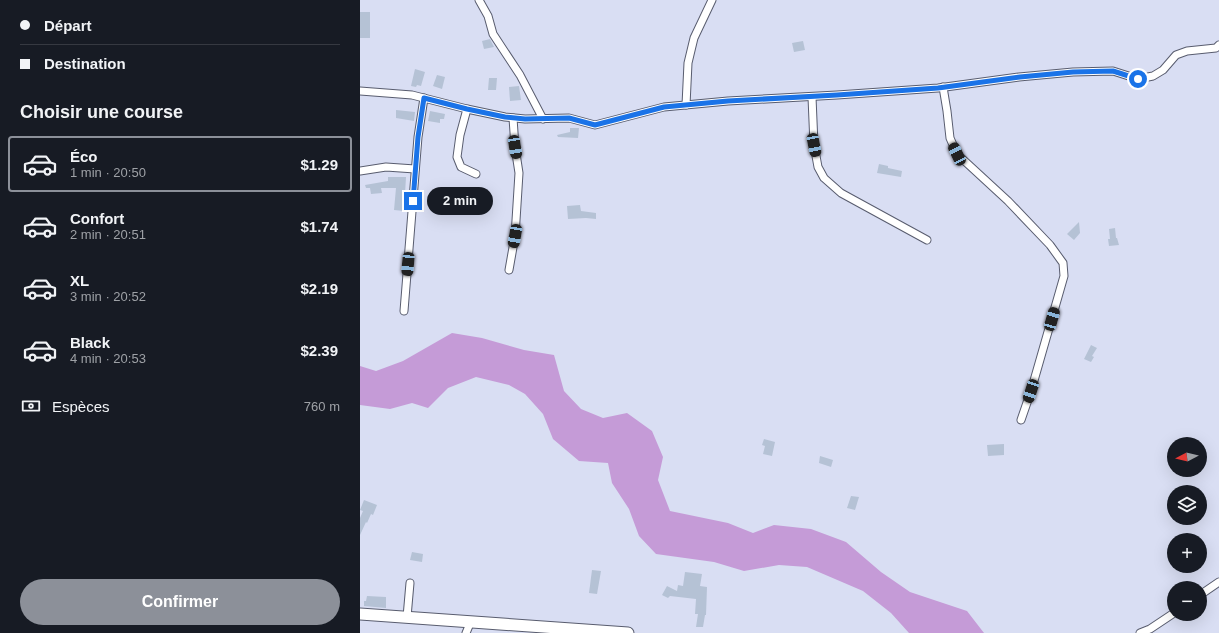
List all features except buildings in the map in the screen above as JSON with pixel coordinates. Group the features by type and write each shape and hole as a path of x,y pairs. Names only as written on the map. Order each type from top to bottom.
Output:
{"street":[{"path":"479,0 488,16 493,34 520,75 543,119"},
{"path":"686,105 688,63 694,38 712,0"},
{"path":"360,91 412,95 467,109 513,118 569,118 595,125 664,107 728,101 812,97 943,87 1020,77 1088,71 1113,71 1138,79 1153,76 1163,70 1176,55 1187,51 1216,48 1219,46"},
{"path":"943,87 950,138 957,154 1008,201 1050,245 1063,263 1064,276 1021,420"},
{"path":"812,97 814,145 818,167 824,178 841,193 927,240"},
{"path":"404,311 418,137 424,98"},
{"path":"467,109 460,135 457,157 461,167 476,174"},
{"path":"509,270 515,236 520,173 515,147 513,118"},
{"path":"360,171 386,167 416,169"},
{"path":"1207,590 1219,582"},
{"path":"407,617 410,583"},
{"path":"360,614 471,621 595,632 628,633"},
{"path":"1140,633 1150,629 1167,618"},
{"path":"466,633 471,621"}],"shaded area":[{"path":"452,333 482,338 524,350 554,355 564,391 581,409 603,418 627,413 652,431 663,457 658,480 670,511 728,523 753,533 774,525 811,529 846,542 881,572 910,592 967,611 984,633 909,633 891,613 863,591 807,567 779,565 744,571 714,562 656,554 639,536 629,509 612,483 608,463 579,461 553,439 543,414 525,394 509,385 476,377 448,388 428,408 412,403 390,409 360,405 360,366 376,371 403,361"}],"route":[{"path":"413,201 418,137 424,98 505,117 525,119 569,118 595,125 664,107 728,101 938,88 1020,77 1102,70 1113,71 1138,79"}]}
